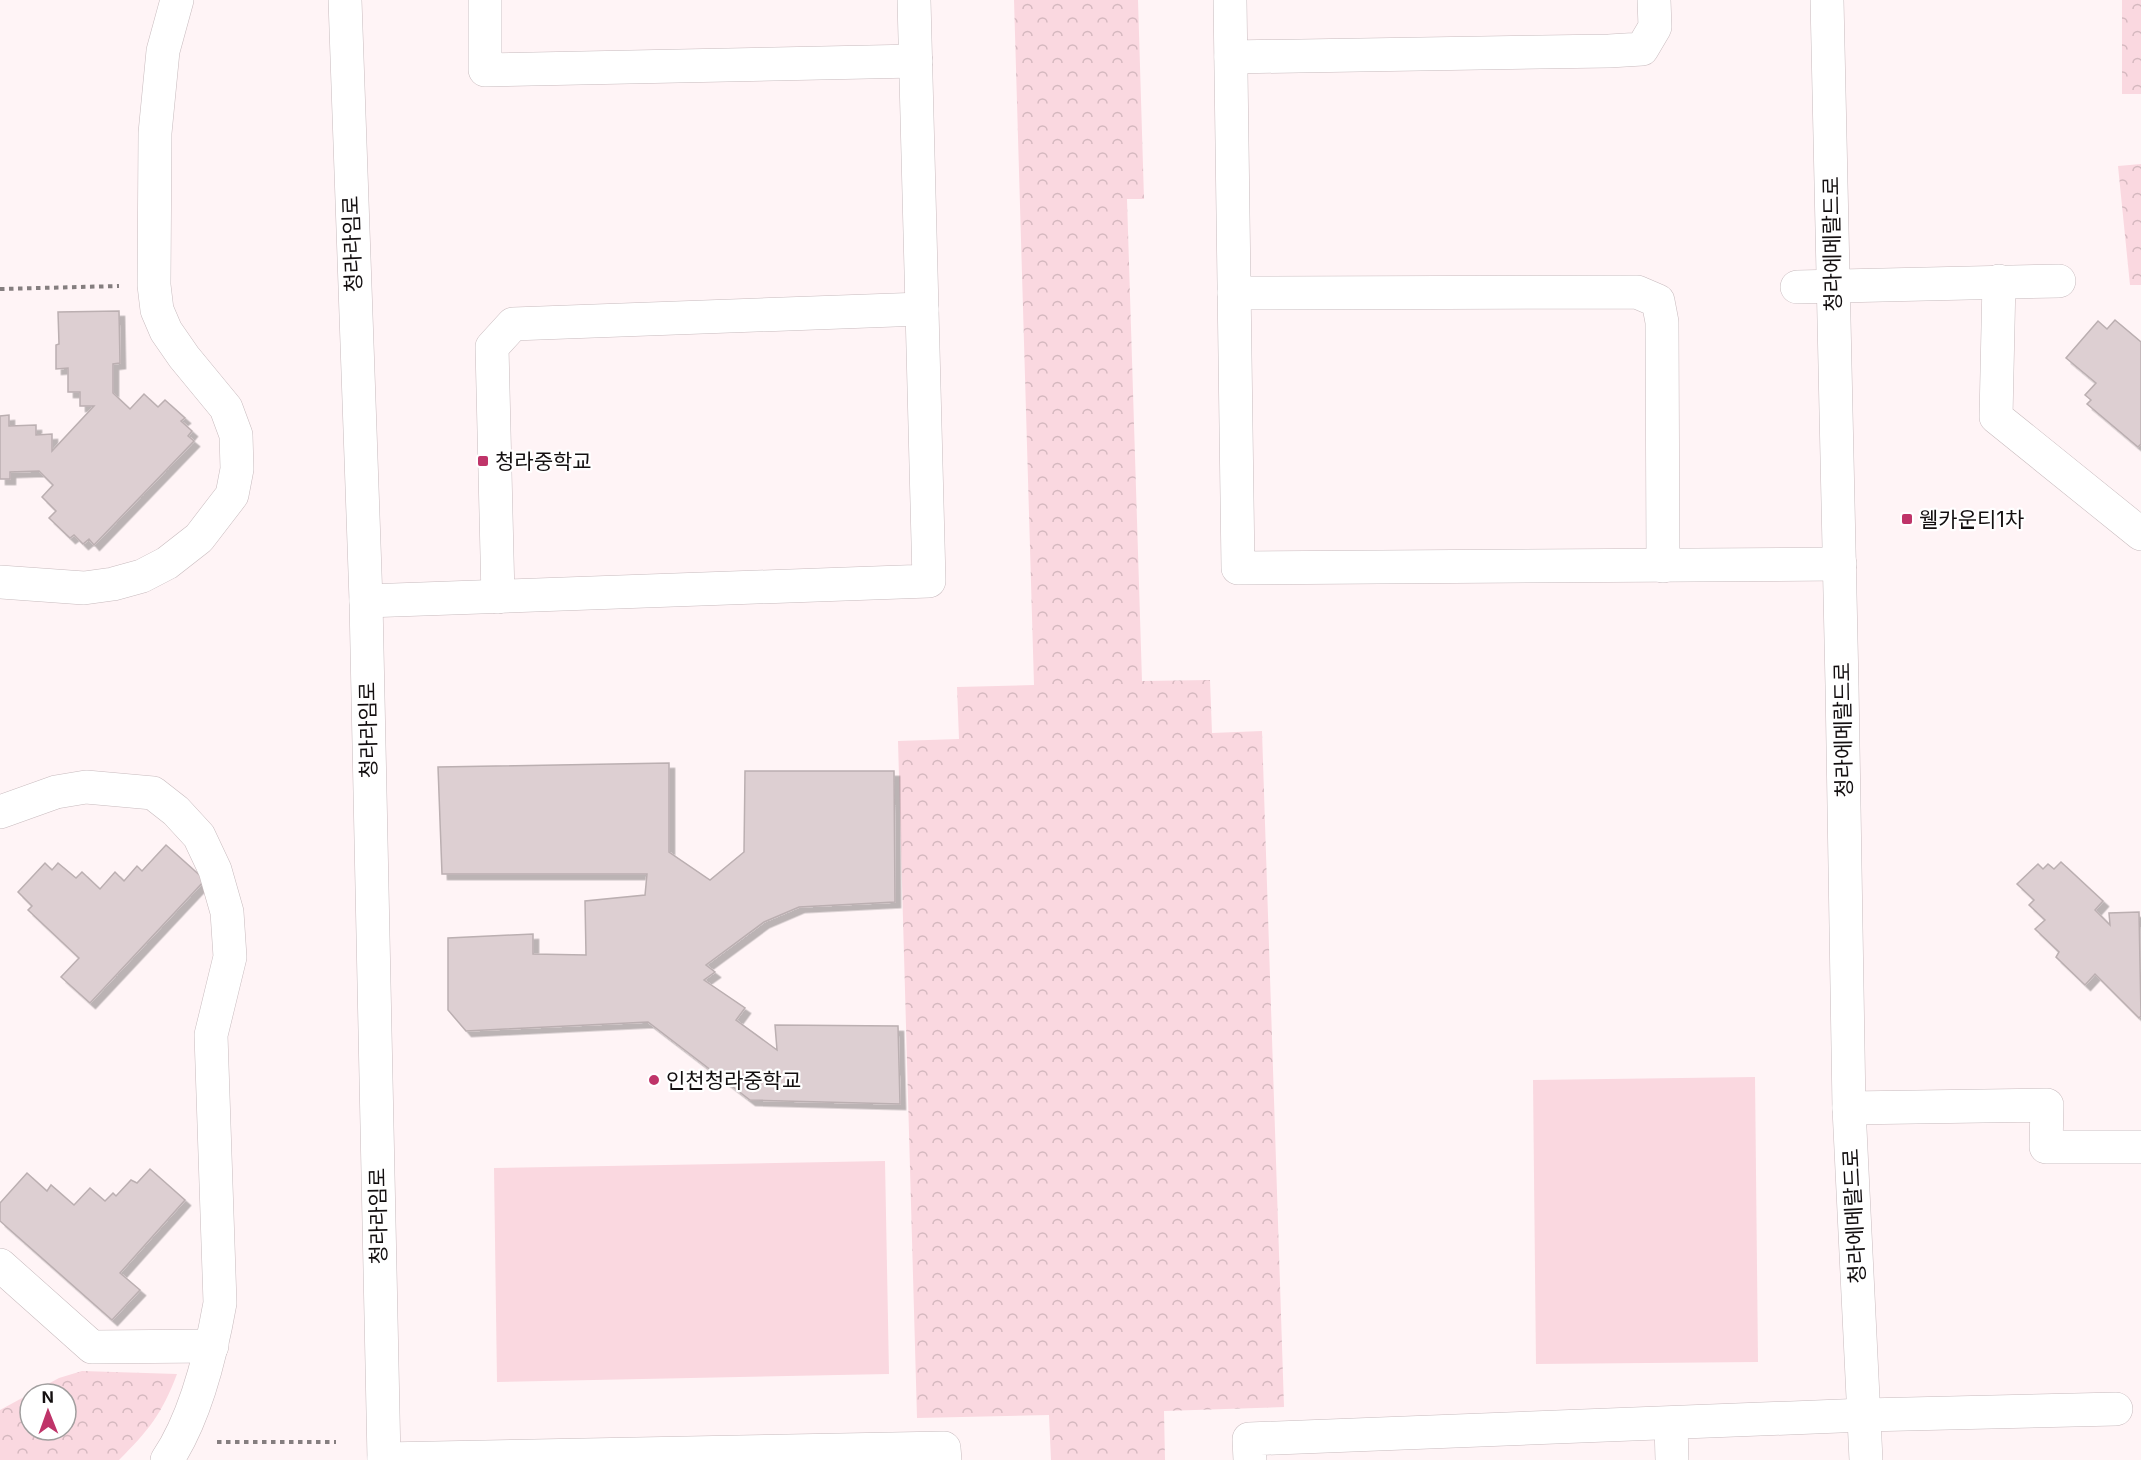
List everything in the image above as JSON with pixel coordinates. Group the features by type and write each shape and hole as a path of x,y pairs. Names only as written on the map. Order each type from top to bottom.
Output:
{"street":[{"path":"0,582 84,588 113,584 142,576 168,563 199,538 232,495 237,469 236,435 226,408 166,331 157,310 154,285 155,133 163,51 177,0"},
{"name":"청라라임로","path":"345,0 366,601 384,1459"},
{"path":"484,0 485,70 916,61"},
{"path":"366,601 929,581 914,0"},
{"path":"1230,0 1238,568 1840,564"},
{"path":"1231,57 1642,49 1654,27 1654,0"},
{"name":"청라에메랄드로","path":"1827,0 1840,564 1849,1108 1866,1460"},
{"path":"1999,281 1996,417 2141,534"},
{"path":"1797,286 2059,281"},
{"path":"1234,293 1637,292 1658,301 1662,322 1663,566"},
{"path":"498,597 492,347 513,324 922,309"},
{"path":"0,812 56,792 86,787 153,792 176,811 199,836 215,870 227,912 230,957 211,1035 220,1303 213,1346 184,1430 170,1455"},
{"path":"1849,1108 2047,1105 2046,1147 2141,1147"},
{"path":"0,1265 92,1347 213,1346"},
{"path":"1250,1460 1249,1438 1865,1415 2116,1409"},
{"path":"1671,1424 1672,1460"},
{"path":"384,1459 533,1458 944,1448 945,1460"}],"path":[{"path":"0,289 154,285"},
{"path":"170,1455 336,1442"}],"green space":[{"path":"1014,0 1138,0 1144,199 1127,199 1142,681 1210,680 1212,733 1262,731 1284,1407 1164,1411 1165,1460 1051,1460 1049,1415 917,1418 898,741 959,739 957,687 1034,685"},
{"path":"2122,0 2141,0 2141,94 2122,94"},
{"path":"2141,164 2141,285 2130,285 2118,166"},
{"path":"1755,1077 1758,1362 1536,1364 1533,1080"},
{"path":"885,1161 889,1374 497,1382 494,1168"},
{"path":"82,1371 177,1374 166,1400 153,1421 119,1460 0,1460 0,1410 18,1400 18,1442 78,1442 78,1382 52,1382"}],"building":[{"path":"119,311 120,363 113,364 113,393 130,409 144,394 158,407 165,400 185,418 181,421 192,431 188,436 194,441 94,545 89,539 83,544 74,535 70,538 49,518 56,511 42,497 53,485 39,471 10,472 10,479 0,479 0,416 9,415 9,426 36,425 36,435 52,434 52,451 94,406 80,406 80,392 68,392 68,368 56,369 56,345 59,344 58,312"},
{"path":"2115,320 2141,342 2141,444 2138,447 2087,404 2091,400 2085,395 2096,383 2066,358 2098,321 2107,329"},
{"name":"인천청라중학교","path":"669,763 669,852 710,880 744,852 745,771 894,771 895,902 799,907 764,922 706,965 715,972 704,980 745,1008 736,1020 777,1050 775,1025 898,1026 900,1104 750,1100 648,1022 466,1031 448,1010 448,938 533,934 533,954 586,955 585,901 645,895 647,874 442,874 438,767"},
{"path":"166,845 205,880 90,1003 61,977 79,958 28,910 32,906 18,892 45,863 52,870 58,863 76,878 82,872 100,889 115,872 124,881 137,866 142,871"},
{"path":"2061,862 2103,901 2095,910 2110,925 2109,913 2139,912 2141,1016 2139,1018 2095,974 2085,985 2056,957 2059,952 2035,929 2045,920 2029,905 2034,900 2017,884 2038,864 2043,869 2048,864 2054,869"},
{"path":"150,1169 185,1200 120,1273 140,1290 112,1320 0,1221 0,1203 27,1173 47,1191 51,1185 74,1205 90,1188 105,1201 113,1193 116,1196 131,1180 137,1183"}],"place":[{"name":"청라중학교","path":"483,461"},
{"name":"웰카운티1차","path":"1907,519"},
{"name":"인천청라중학교","path":"654,1080"}]}
